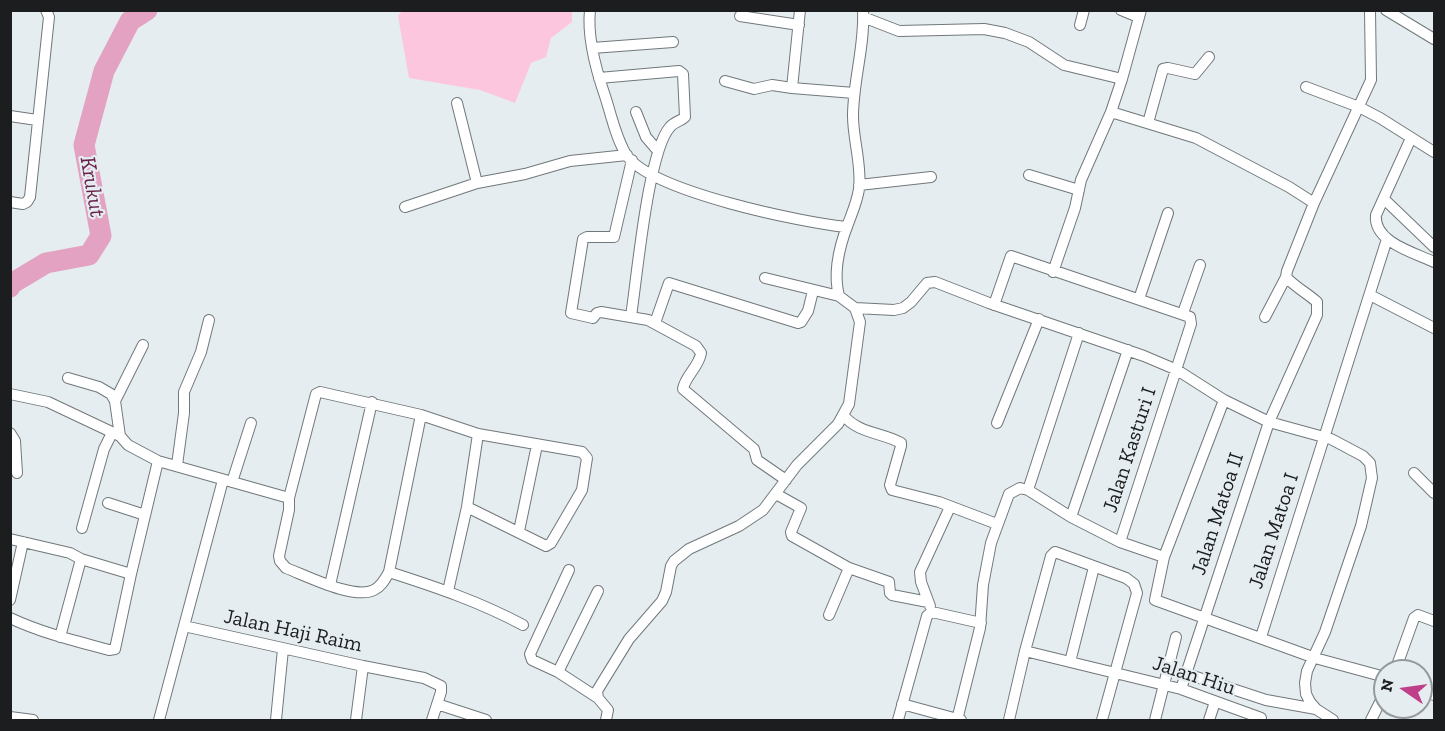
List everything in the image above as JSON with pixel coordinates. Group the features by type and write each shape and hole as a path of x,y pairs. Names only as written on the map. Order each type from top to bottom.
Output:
{"street":[{"path":"590,10 592,48 599,78 629,158 614,237 583,239 572,314 589,318 593,318 599,312 631,316 655,323 699,348 699,361 684,384 684,391 754,449 757,460 786,480"},
{"path":"792,88 800,10"},
{"path":"1080,25 1084,10"},
{"path":"1053,272 1070,224 1081,180 1111,112 1140,14 1120,10"},
{"path":"1265,317 1286,277 1314,203 1371,80 1370,10"},
{"path":"1386,10 1434,39"},
{"path":"10,202 23,204 30,197 49,17 47,11"},
{"path":"838,296 835,275 846,227 857,201 860,185 854,132 854,93 859,70 863,14 899,31 984,29 1005,33 1029,42 1064,65 1122,79"},
{"path":"741,16 800,25"},
{"path":"592,48 673,42"},
{"path":"1148,123 1163,69 1195,74 1209,57"},
{"path":"599,78 679,71 683,74 685,117 668,128 658,151 652,176 631,316"},
{"path":"725,81 754,89 772,86 854,93"},
{"path":"1306,87 1359,107 1434,152"},
{"path":"457,103 477,183"},
{"path":"636,112 646,136 658,151"},
{"path":"1111,112 1196,138 1289,187 1314,203"},
{"path":"10,116 37,120"},
{"path":"1411,138 1376,215 1375,222 1387,239 1434,262"},
{"path":"405,207 477,183 525,174 582,158 629,158 652,176 699,194 823,224 846,227"},
{"path":"1029,175 1079,190"},
{"path":"860,185 931,177"},
{"path":"1384,199 1434,247"},
{"path":"1139,299 1168,213"},
{"name":"Jalan Matoa I","path":"1261,637 1387,239"},
{"path":"994,305 1011,256 1053,272 1184,313 1200,265"},
{"name":"Jalan Matoa II","path":"1181,689 1269,422 1317,315 1317,302 1286,277"},
{"path":"765,278 838,296 855,308 883,310 903,308 927,283 932,281 994,305 1128,350 1177,370 1224,400 1269,422 1325,437 1363,456 1370,463 1372,477 1361,526 1326,632 1307,671 1306,694 1316,709"},
{"path":"655,323 669,283 798,323 808,311 813,291"},
{"path":"1370,295 1434,328"},
{"path":"598,698 597,691 609,668 629,639 662,601 674,561 689,549 739,526 763,510 797,465 838,424 849,404 860,322 855,308"},
{"name":"Jalan Kasturi I","path":"1120,542 1191,324 1190,317 1184,313"},
{"path":"997,423 1039,319"},
{"path":"177,465 184,413 184,392 201,352 210,320"},
{"path":"1028,490 1079,333"},
{"path":"82,528 104,449 116,435 116,400 143,345"},
{"path":"1071,517 1128,350"},
{"path":"68,378 99,387 116,400"},
{"path":"421,414 389,572 381,585 372,591 359,593 330,585 286,568 280,561 289,498 316,394 320,392 421,414 478,434 582,452 587,458 582,490 551,543 546,546 466,507"},
{"path":"10,394 48,402 116,435 128,445 158,461 289,498"},
{"path":"1224,400 1164,557 1155,600 1315,658 1373,673"},
{"path":"330,585 372,402"},
{"path":"843,415 866,432 901,443 890,485 892,490 922,497 997,524"},
{"path":"159,720 227,481 251,423"},
{"path":"10,433 15,441 17,473"},
{"path":"448,591 466,507 478,434"},
{"path":"519,531 537,445"},
{"path":"10,618 60,637 109,650 115,649 158,461"},
{"path":"1414,473 1434,493"},
{"path":"902,704 958,720 981,623 983,585 991,543 1009,494 1020,488 1028,490 1071,517 1120,542 1164,557"},
{"path":"776,494 801,508 791,532 792,536 849,568 889,582 892,595 981,623"},
{"path":"108,503 146,515"},
{"path":"898,720 930,607 921,582 921,572 950,507"},
{"path":"10,539 70,553 81,559 131,574"},
{"path":"10,600 23,542"},
{"path":"1009,720 1052,553 1126,578 1134,584 1137,593 1102,720"},
{"path":"60,637 81,559"},
{"path":"1070,662 1094,567"},
{"path":"829,615 849,568"},
{"path":"569,570 529,657 558,672 598,698 608,710 606,720"},
{"path":"389,572 448,591 523,625"},
{"path":"558,672 598,591"},
{"path":"1400,659 1416,616 1434,621"},
{"name":"Jalan Haji Raim","path":"184,626 424,678 441,686 437,704"},
{"path":"1155,720 1176,637"},
{"path":"276,720 284,649"},
{"name":"Jalan Hiu","path":"1025,651 1181,689 1261,719"},
{"path":"356,720 363,666"},
{"path":"1187,674 1266,700 1316,709 1334,720"},
{"path":"1209,720 1215,702"},
{"path":"432,720 437,704 486,720"},
{"path":"10,717 33,720"}],"shaded area":[{"path":"402,11 572,11 572,22 551,38 546,57 531,63 515,103 480,90 409,78 398,16"}],"waterway":[{"name":"Krukut","path":"10,287 11,284 46,263 89,255 101,236 84,145 104,71 130,21 147,10"}]}
